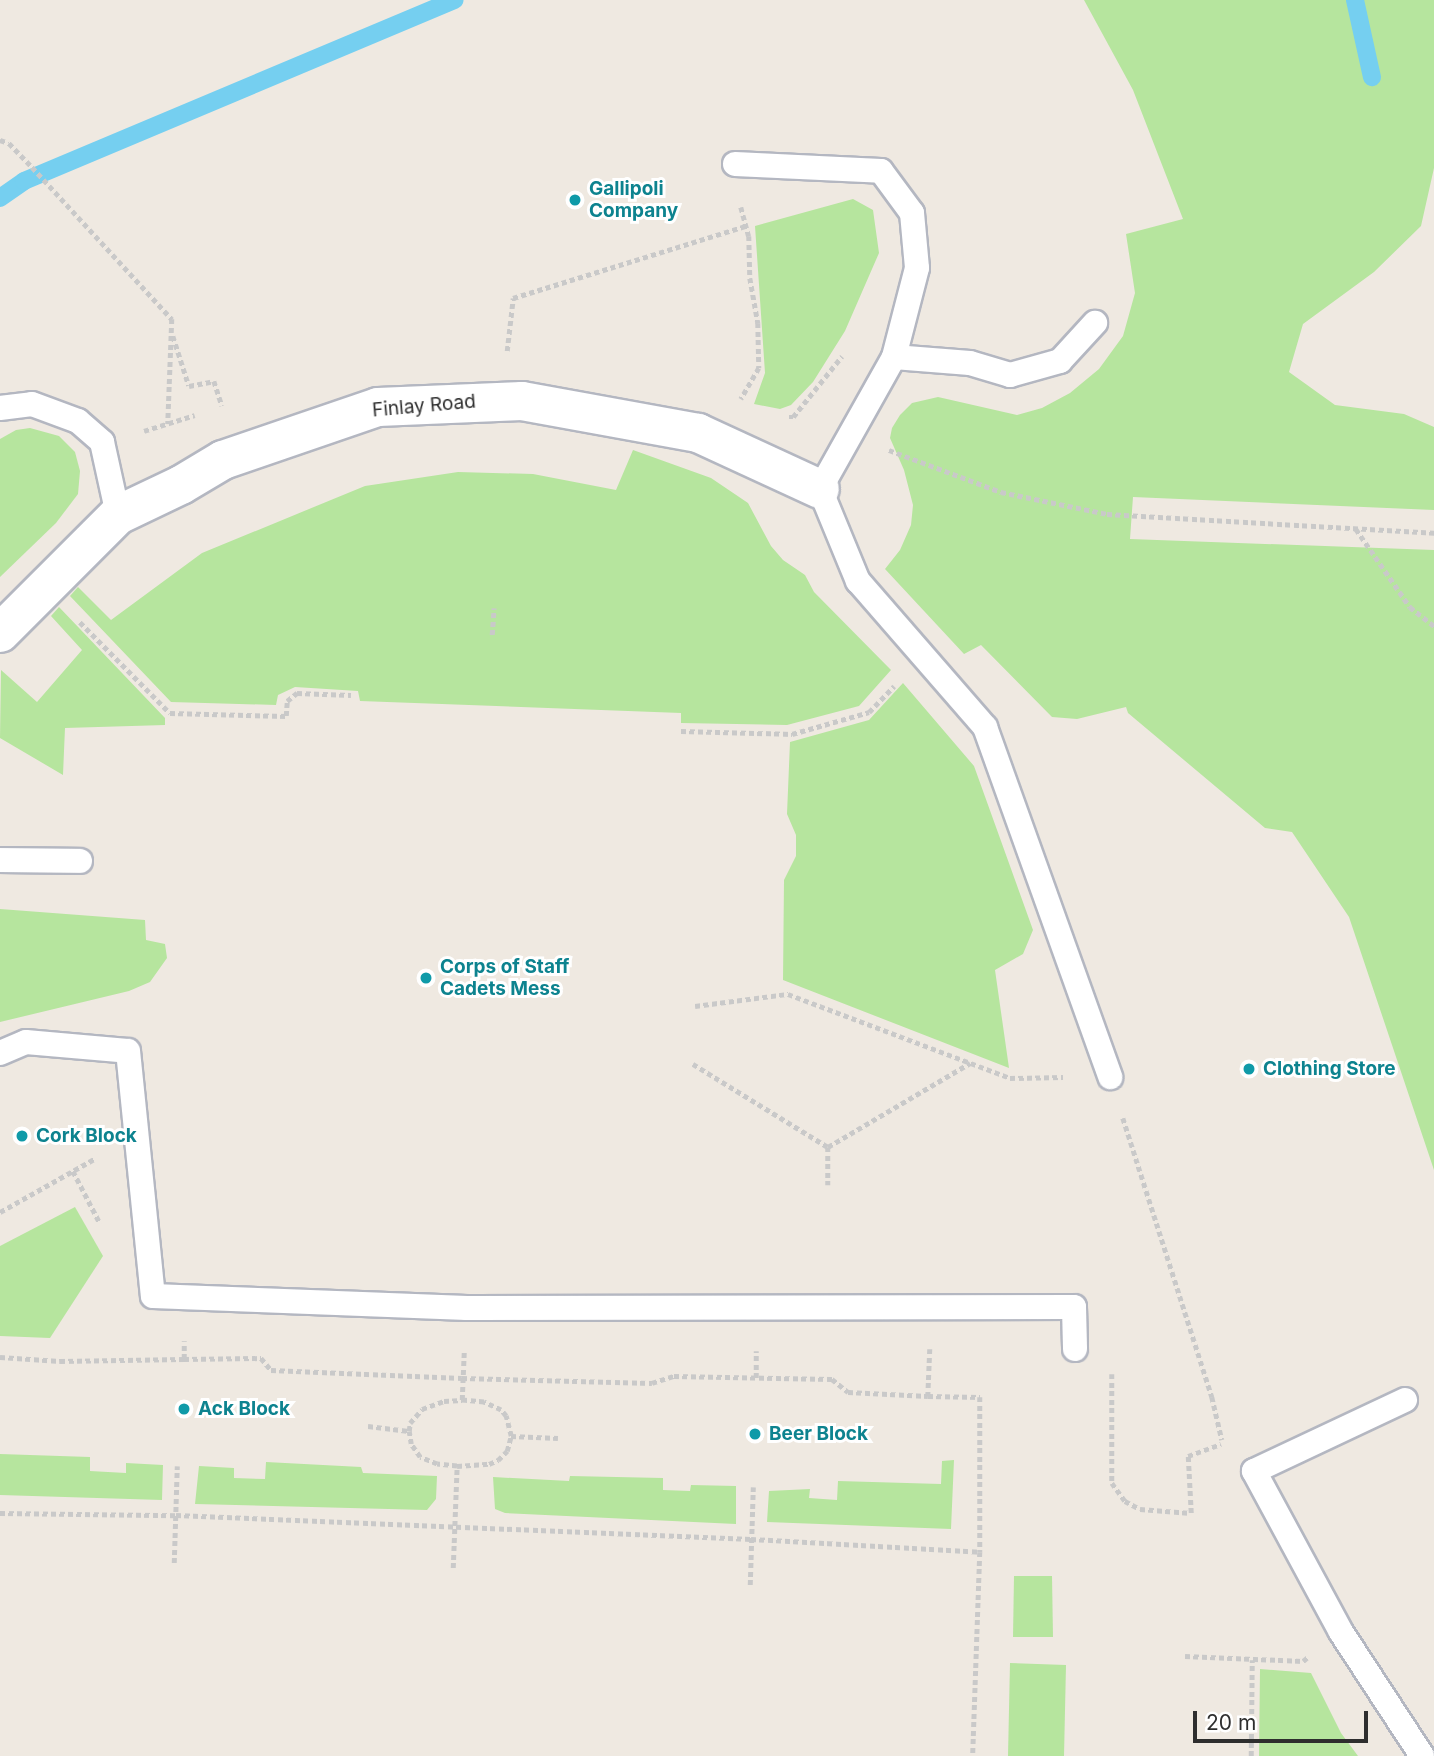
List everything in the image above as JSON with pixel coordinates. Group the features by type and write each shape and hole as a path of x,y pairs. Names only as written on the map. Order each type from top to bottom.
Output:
{"street":[{"name":"Finlay Road","path":"0,633 44,586 118,515 181,485 223,460 378,407 522,401 698,433 820,489"}],"lane":[{"path":"735,164 881,171 912,213 917,268 894,357 820,489 858,581 985,727 1110,1077"},
{"path":"894,357 970,363 1010,375 1060,360 1096,323"},
{"path":"0,408 32,404 78,421 102,442 118,515"},
{"path":"0,860 80,861"},
{"path":"0,1054 26,1042 128,1051 153,1296 467,1308 1074,1307 1075,1349"},
{"path":"1405,1400 1254,1471 1341,1632 1422,1756"}],"path":[{"path":"0,139 9,143 32,167 172,319 168,424"},
{"path":"735,164 749,236 750,278 758,323 759,368 737,405"},
{"path":"506,359 513,298 746,226"},
{"path":"172,333 189,386 214,381 222,406"},
{"path":"850,436 1001,492 1107,514 1434,533"},
{"path":"1356,529 1410,607 1434,626"},
{"path":"44,586 170,713 286,716 287,701 297,692 351,695"},
{"path":"492,635 494,608"},
{"path":"681,730 792,734 869,712 898,681"},
{"path":"695,1006 788,995 1010,1078 1110,1077 1212,1396 1223,1443 1238,1480 1254,1471"},
{"path":"828,1147 970,1063"},
{"path":"693,1064 828,1147"},
{"path":"0,1212 136,1136"},
{"path":"828,1147 828,1185"},
{"path":"73,1171 86,1196"},
{"path":"184,1297 184,1359"},
{"path":"462,1400 467,1308"},
{"path":"928,1396 932,1309"},
{"path":"0,1357 60,1361 261,1358 271,1370 462,1378 652,1383 674,1376 832,1379 848,1392 980,1397 980,1552 972,1756"},
{"path":"1111,1390 1112,1483 1125,1501 1140,1509 1191,1513 1188,1456 1223,1443"},
{"path":"462,1400 484,1402 501,1410 506,1416 511,1436 506,1451 498,1460 489,1464 437,1464 420,1457 411,1444 411,1423 422,1409 443,1401 462,1400"},
{"path":"368,1426 409,1431"},
{"path":"511,1436 558,1438"},
{"path":"174,1563 177,1466"},
{"path":"453,1568 457,1466"},
{"path":"750,1585 753,1487"},
{"path":"0,1513 176,1515 751,1539 980,1552"},
{"path":"1185,1656 1303,1661"},
{"path":"1251,1756 1252,1660"}],"green space":[{"path":"1084,0 1434,0 1434,168 1421,226 1374,272 1303,324 1289,372 1335,405 1404,414 1434,427 1434,510 1133,497 1130,539 1434,550 1434,1170 1349,917 1292,832 1265,828 1128,713 1126,707 1077,719 1052,717 981,645 964,654 885,569 900,550 911,525 913,505 904,470 890,438 892,428 900,415 912,403 938,397 1017,415 1042,408 1070,393 1099,369 1123,336 1135,293 1126,234 1183,219 1133,90"},
{"path":"853,199 873,210 879,253 845,331 813,382 791,405 780,409 754,404 765,373 755,226"},
{"path":"30,428 59,436 75,452 80,471 78,494 56,523 0,577 0,439 16,430"},
{"path":"633,450 711,478 748,503 771,546 783,560 805,575 814,592 891,670 859,706 787,725 681,723 681,713 360,701 358,691 295,687 278,695 276,705 171,702 70,596 78,587 111,620 202,553 365,486 458,472 533,474 616,490"},
{"path":"59,607 165,718 165,725 65,728 63,775 0,738 1,670 37,702 82,650 51,616"},
{"path":"903,683 974,766 1033,930 1023,954 995,970 1009,1068 783,980 784,880 796,856 796,835 787,814 790,742 869,720"},
{"path":"0,909 145,920 146,940 165,944 167,958 150,982 129,991 0,1022"},
{"path":"75,1207 103,1256 50,1338 0,1336 0,1246"},
{"path":"0,1454 90,1457 90,1471 126,1473 126,1463 163,1465 162,1500 0,1495"},
{"path":"954,1460 951,1529 767,1522 769,1491 810,1489 809,1498 837,1500 838,1481 941,1484 942,1461"},
{"path":"266,1462 361,1467 363,1473 437,1476 436,1499 427,1510 195,1504 199,1466 234,1468 234,1478 265,1479"},
{"path":"570,1476 663,1478 663,1490 690,1491 691,1485 736,1486 736,1524 505,1513 495,1509 493,1477 569,1481"},
{"path":"1014,1576 1052,1576 1053,1637 1013,1637"},
{"path":"1010,1663 1066,1665 1064,1756 1008,1756"},
{"path":"1260,1669 1311,1673 1341,1733 1358,1756 1259,1756"}],"waterway":[{"path":"0,198 24,181 454,0"},
{"path":"1355,0 1372,77"}],"place":[{"name":"Gallipoli Company","path":"575,200"},
{"name":"Corps of Staff Cadets Mess","path":"426,978"},
{"name":"Clothing Store","path":"1249,1069"},
{"name":"Cork Block","path":"22,1136"},
{"name":"Ack Block","path":"184,1409"},
{"name":"Beer Block","path":"755,1434"}]}
